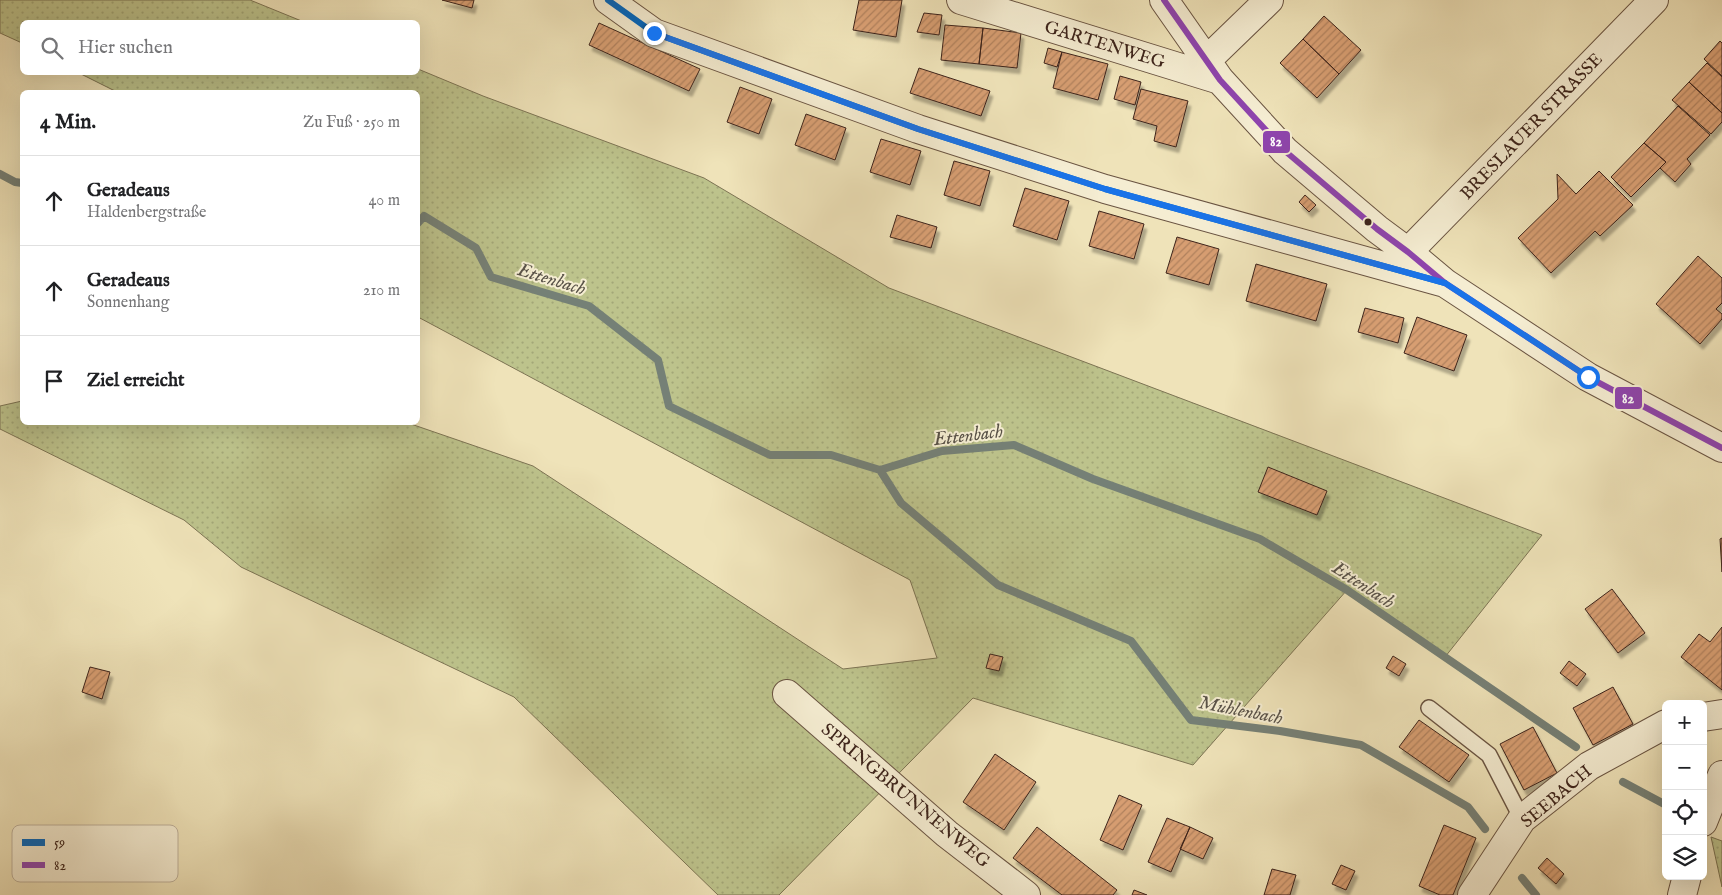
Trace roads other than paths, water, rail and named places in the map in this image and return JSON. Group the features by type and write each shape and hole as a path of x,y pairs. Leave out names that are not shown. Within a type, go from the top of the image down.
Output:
{"street":[{"path":"608,0 654,33 918,129 1105,189 1445,283"},
{"name":"GARTENWEG","path":"960,0 1214,70"},
{"path":"1164,0 1214,70 1285,152 1377,229 1445,283 1588,377 1722,448"},
{"path":"1214,70 1269,0"},
{"name":"BRESLAUER STRASSE","path":"1408,252 1654,0"},
{"name":"SPRINGBRUNNENWEG","path":"787,694 947,834 1026,895"},
{"path":"1707,716 1722,714"},
{"name":"SEEBACH","path":"1472,895 1522,819 1589,766 1662,726"},
{"path":"1707,812 1722,775"},
{"path":"1682,895 1686,880"}],"lane":[{"path":"1429,708 1489,755 1522,819"}],"waterway":[{"name":"Ettenbach","path":"0,174 20,183"},
{"name":"Ettenbach","path":"420,221 424,216 476,248 491,277 589,306 658,360 669,406 770,455 831,455 880,470 942,451 1014,445 1093,479 1260,539 1347,590 1576,747"},
{"name":"Mühlenbach","path":"880,470 901,503 998,585 1131,641 1191,720 1280,731 1361,745 1468,807 1485,829"},
{"name":"Ettenbach","path":"1623,782 1662,803"},
{"name":"Mühlenbach","path":"1522,878 1536,895"}]}
